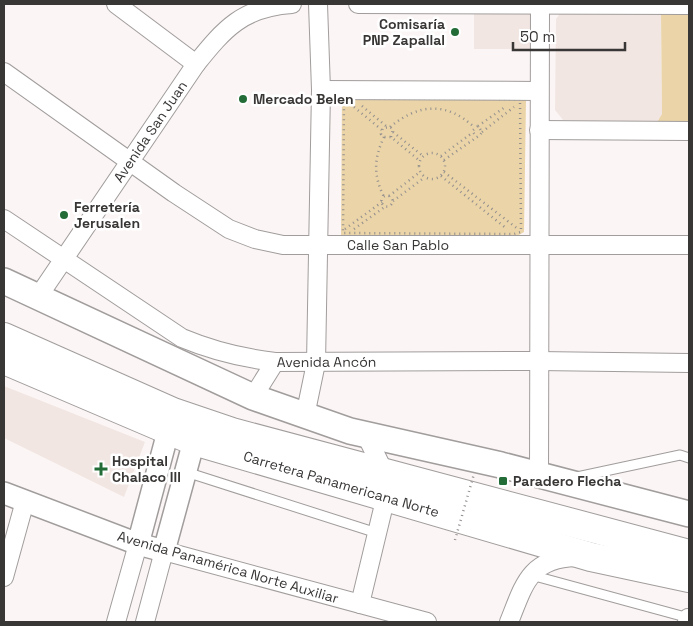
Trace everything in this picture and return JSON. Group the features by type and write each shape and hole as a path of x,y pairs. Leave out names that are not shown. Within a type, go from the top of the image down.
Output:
{"highway":[{"name":"Carretera Panamericana Norte","path":"4,337 197,421 591,557 689,578"},
{"name":"Carretera Panamericana Norte","path":"4,360 168,432 194,441 689,554"}],"main road":[{"path":"4,281 253,397 306,416 366,435 550,478 689,514"}],"street":[{"path":"116,4 196,64"},
{"name":"Avenida San Juan","path":"38,297 65,261 196,64 220,34 231,24 266,7 292,4"},
{"path":"306,416 316,363 321,90 318,4"},
{"path":"358,4 678,5"},
{"path":"540,5 538,361 550,478"},
{"name":"Calle San Pablo","path":"4,72 229,229 255,239 283,245 689,245"},
{"path":"321,90 539,91"},
{"path":"539,130 689,132"},
{"name":"Avenida Ancón","path":"4,219 182,338 209,350 240,358 275,362 316,363 538,361 689,364"},
{"path":"253,397 275,362"},
{"path":"116,622 168,432"},
{"path":"360,604 386,485 366,435"},
{"path":"145,622 194,441"},
{"name":"Avenida Panamérica Norte Auxiliar","path":"4,493 138,544 427,622"},
{"path":"4,577 25,501"},
{"path":"509,622 530,575 538,567 559,558 591,557"}],"lane":[{"path":"550,478 680,455 689,458"},
{"path":"186,472 377,533"},
{"path":"530,575 688,619"}],"path":[{"path":"344,98 520,99 521,101"},
{"path":"343,230 382,202 384,197 375,168 376,157 384,137 382,130 344,98"},
{"path":"344,98 343,233 514,234 521,232"},
{"path":"352,98 424,156"},
{"path":"441,156 472,133 476,127 515,100"},
{"path":"444,160 521,101"},
{"path":"521,101 521,232"},
{"path":"382,130 415,110 428,108 453,113 465,119 482,132"},
{"path":"391,137 393,132"},
{"path":"472,133 476,136"},
{"path":"384,137 391,137 420,161"},
{"path":"432,153 441,156 444,160 444,172 441,176 431,179 425,177 420,172 420,161 424,156 432,153"},
{"path":"384,197 389,196 420,172"},
{"path":"444,172 521,232"},
{"path":"441,176 514,234"},
{"path":"348,233 386,206 391,206 393,201 425,177"},
{"path":"389,196 393,201"},
{"path":"382,202 386,206"},
{"path":"455,540 474,474"}],"shaded area":[{"path":"561,12 661,12 662,114 656,124 563,120 555,110 556,19"},
{"path":"661,12 689,13 689,125 656,124 662,114"},
{"path":"532,13 532,49 474,49 474,14"},
{"path":"342,96 526,100 524,232 517,236 341,235"},
{"name":"Hospital Chalaco III","path":"4,386 145,442 124,497 4,438"}],"place":[{"name":"Comisaría PNP Zapallal","path":"455,32"},
{"name":"Mercado Belen","path":"243,99"},
{"name":"Ferretería Jerusalen","path":"64,215"},
{"name":"Hospital Chalaco III","path":"101,469"},
{"name":"Paradero Flecha","path":"503,481"}]}
